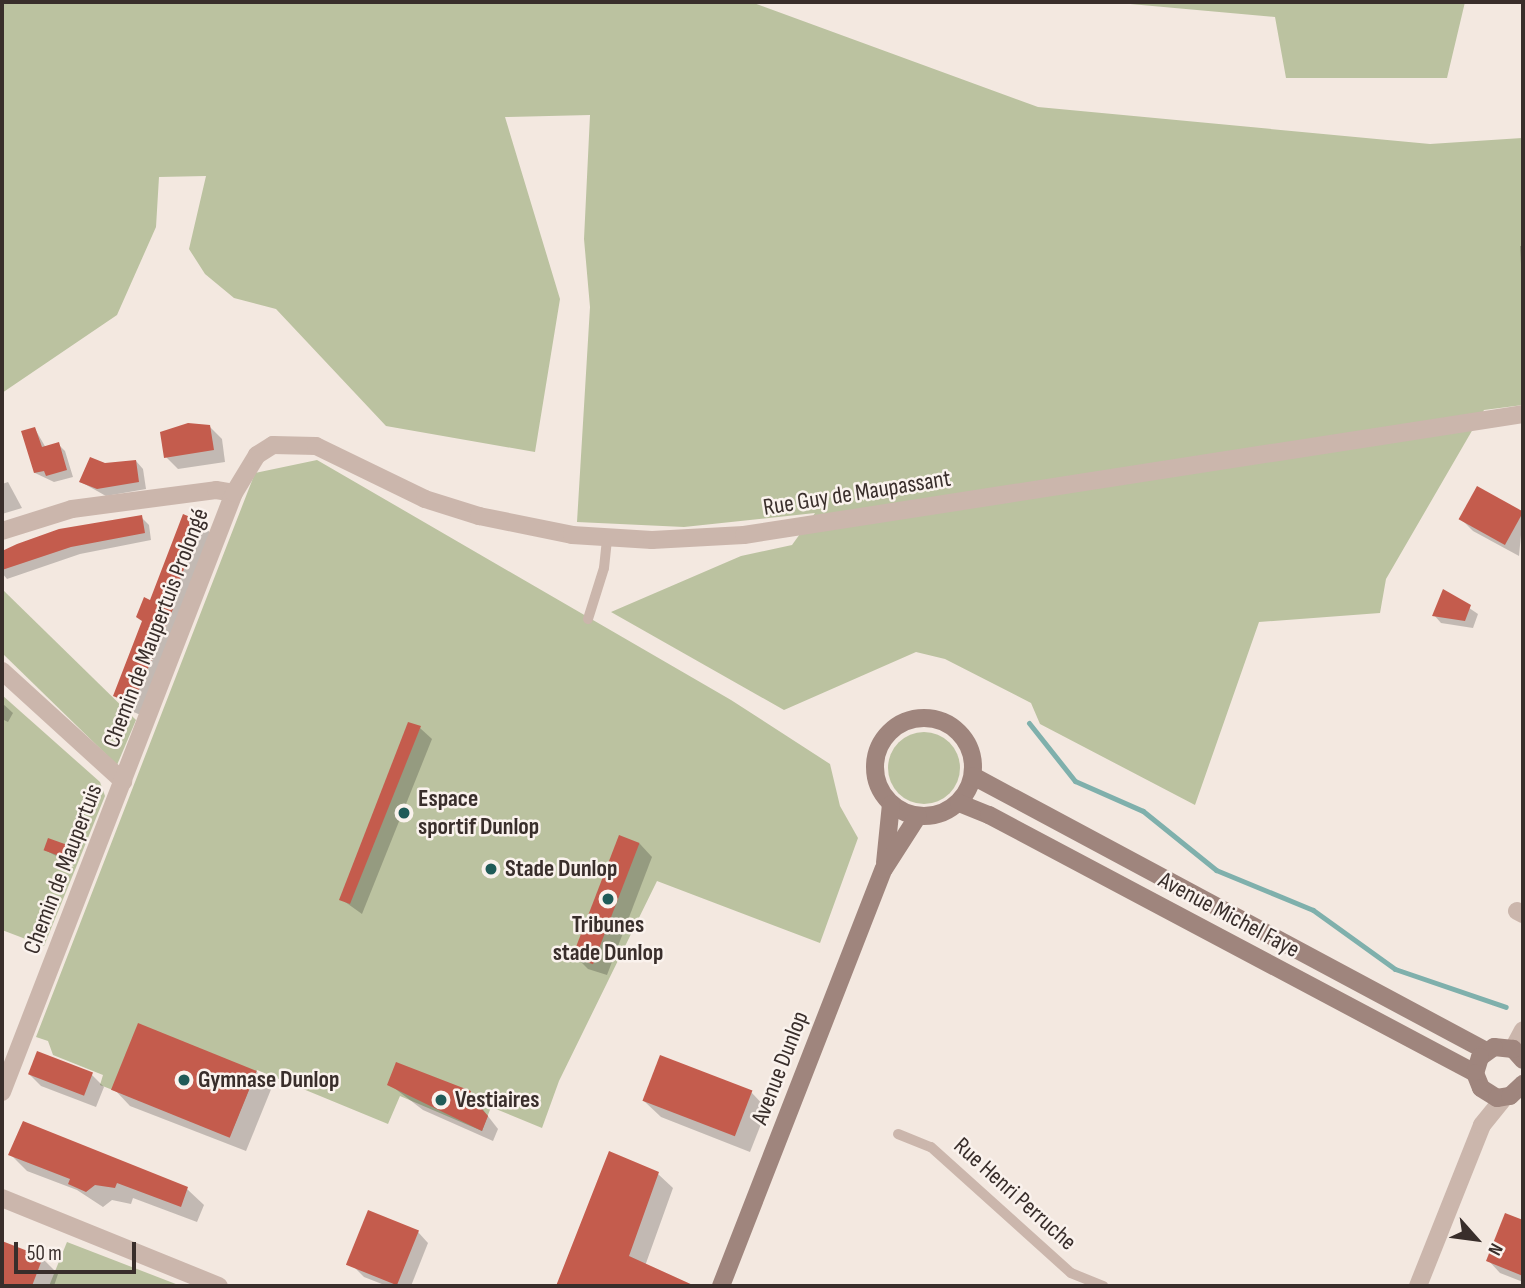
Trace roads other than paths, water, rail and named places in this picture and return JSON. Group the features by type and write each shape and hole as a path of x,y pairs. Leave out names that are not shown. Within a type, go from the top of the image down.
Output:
{"street":[{"name":"Rue Guy de Maupassant","path":"234,493 257,455 273,445 296,443 347,459 425,499 479,516 572,535 652,540 744,535 1523,414"},
{"path":"2,531 72,509 216,490 234,493"},
{"name":"Chemin de Maupertuis Prolongé","path":"123,781 234,493"},
{"path":"2,671 123,781"},
{"path":"926,717 957,729 968,743 973,776 959,803 932,816 918,817 891,804 875,774 876,757 882,741 909,720 926,717"},
{"name":"Avenue Michel Faye","path":"973,776 1486,1051"},
{"name":"Chemin de Maupertuis","path":"2,1092 123,781"},
{"name":"Avenue Michel Faye","path":"959,803 989,814 1478,1081 1516,1094"},
{"name":"Avenue Dunlop","path":"884,869 891,804"},
{"name":"Avenue Dunlop","path":"720,1286 884,869 918,817"},
{"path":"1482,1125 1478,1081 1486,1051 1518,1054 1523,1030"},
{"path":"1418,1286 1482,1125 1516,1094"},
{"path":"2,1198 219,1286"}],"lane":[{"path":"588,619 604,569 607,537"},
{"name":"Rue Henri Perruche","path":"898,1134 931,1147 1071,1273 1104,1286"}],"waterway":[{"path":"1029,723 1075,781 1143,811 1216,870 1313,910 1395,969 1506,1007"}],"place":[{"name":"Espace sportif Dunlop","path":"404,813"},
{"name":"Stade Dunlop","path":"491,869"},
{"name":"Tribunes stade Dunlop","path":"608,899"},
{"name":"Gymnase Dunlop","path":"184,1080"},
{"name":"Vestiaires","path":"441,1100"}]}
